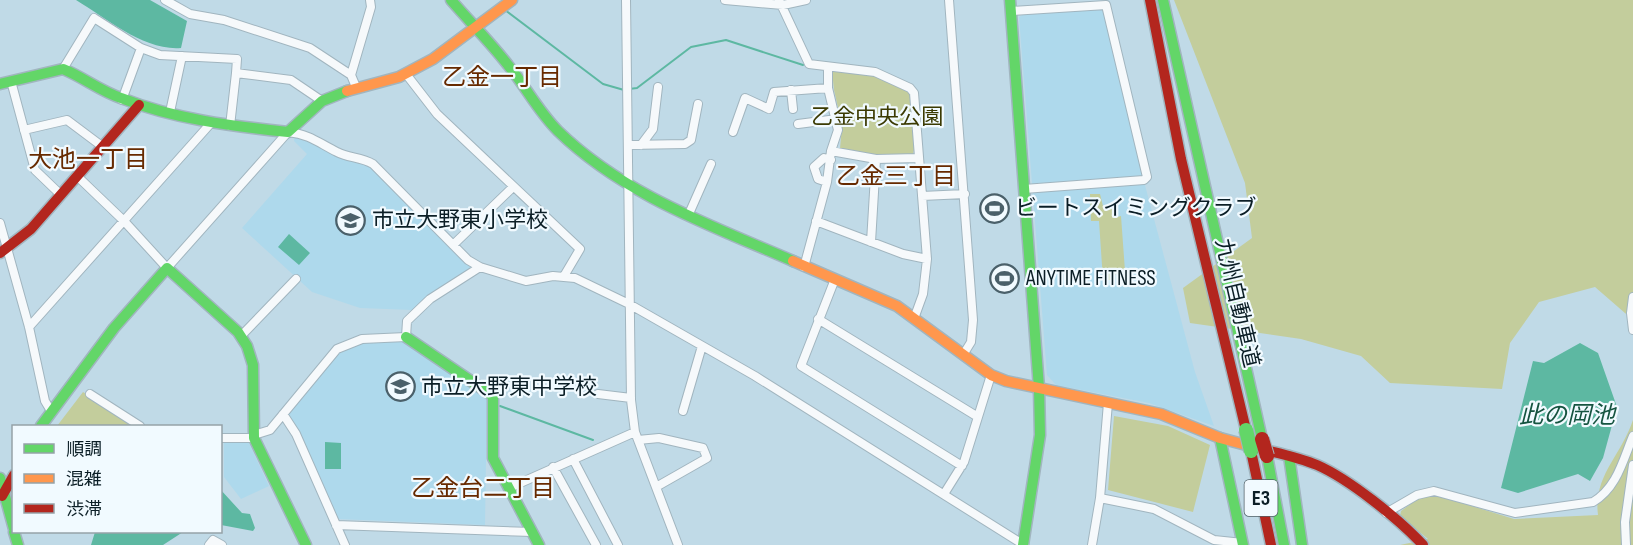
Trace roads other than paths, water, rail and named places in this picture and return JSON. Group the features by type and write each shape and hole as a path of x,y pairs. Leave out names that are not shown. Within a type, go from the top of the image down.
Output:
{"main road":[{"path":"451,0 477,28 559,132 627,185 688,216 897,306 915,316 991,375 1039,388 1161,414 1220,438 1289,456 1331,472 1386,513 1423,545"},
{"path":"6,82 63,69 122,100 139,105 211,123 288,132 322,101 354,81 406,74 452,48 512,0"},
{"name":"九州自動車道","path":"1150,0 1181,159 1271,545"},
{"name":"九州自動車道","path":"1163,0 1222,273 1267,456 1284,545"},
{"path":"1011,5 1039,388 1040,435 1024,545"},
{"path":"3,251 31,229 139,105"},
{"path":"42,425 114,328 167,268 241,336 253,365 254,436 306,545"},
{"path":"406,337 493,396 491,454 539,545"},
{"path":"1220,438 1243,544"},
{"path":"1289,456 1302,545"},
{"path":"0,478 2,496 12,524"},
{"path":"2,496 12,478"}],"street":[{"path":"165,0 190,14 224,20 310,48 354,81 371,6 370,0"},
{"path":"626,0 631,398 637,436 676,544"},
{"path":"725,0 781,3 806,0"},
{"path":"949,0 965,194 973,334 972,342 963,355"},
{"path":"1011,5 1080,2 1103,3 1107,7 1147,177 1144,180 1024,189"},
{"path":"781,3 810,64 875,72 910,88 914,93 927,259 925,287 915,316"},
{"path":"63,69 94,18 141,48 160,55 237,59 230,126"},
{"path":"122,100 141,48"},
{"path":"170,112 182,56"},
{"path":"804,267 838,130 828,88 828,67"},
{"path":"237,74 291,80 322,101"},
{"path":"406,74 437,114 580,249 564,276"},
{"path":"6,82 24,130 35,170 60,194"},
{"path":"641,145 653,129 658,87"},
{"path":"733,132 745,98 769,109 774,92 828,88"},
{"path":"791,90 793,109"},
{"path":"628,145 685,144 691,140 698,104"},
{"path":"798,124 837,119"},
{"path":"24,130 67,120 103,147"},
{"path":"29,327 211,123"},
{"path":"76,176 124,221 167,268 288,132 308,134 339,153 361,157 373,164 468,260 480,267 526,281 564,276 629,303 1024,545"},
{"path":"826,182 818,178 814,167 831,155 876,159 918,158"},
{"path":"871,242 876,159"},
{"path":"688,216 711,164"},
{"path":"453,245 513,187"},
{"path":"922,196 965,194"},
{"path":"816,221 903,254 927,259"},
{"path":"0,223 3,251 29,327 45,400 51,411"},
{"path":"222,438 254,436 270,430 337,349 362,339 406,337 407,321 417,310 480,267"},
{"path":"241,336 296,279"},
{"path":"835,279 801,366 962,466"},
{"path":"1633,297 1631,313 1633,330"},
{"path":"818,319 978,417"},
{"path":"683,411 702,346"},
{"path":"944,494 962,466 991,375"},
{"path":"90,394 138,425"},
{"path":"598,394 631,398"},
{"path":"1092,545 1100,498 1108,403"},
{"path":"283,414 296,434 345,545"},
{"path":"509,488 573,459 637,436 659,438 703,448 706,458 656,487"},
{"path":"1386,513 1417,495 1434,491 1515,513 1593,502 1602,497 1615,482 1631,447 1633,436"},
{"path":"573,459 618,545"},
{"path":"1626,545 1625,522 1633,465"},
{"path":"554,467 596,545"},
{"path":"1100,498 1154,509 1214,540 1243,544"},
{"path":"336,525 532,532"},
{"path":"209,545 213,540 222,545"}],"water":[{"path":"76,0 150,0 187,21 181,48 167,48 139,39"},
{"path":"289,234 310,253 299,265 278,247"},
{"name":"此の岡池","path":"1580,343 1598,353 1617,407 1603,458 1590,481 1578,474 1518,493 1501,488 1533,361 1544,363"},
{"path":"325,442 341,443 341,469 325,469"},
{"path":"222,491 242,513 250,514 255,528 253,531 222,525"},
{"path":"95,533 181,533 163,545 91,545"}],"waterway":[{"path":"505,10 603,84 624,90"},
{"path":"629,89 637,88 691,47 726,40 803,65"},
{"path":"500,406 593,440"}],"place":[{"name":"ビートスイミングクラブ","path":"994,208"},
{"name":"市立大野東小学校","path":"351,220"},
{"name":"ANYTIME FITNESS","path":"1005,278"},
{"name":"市立大野東中学校","path":"400,387"}],"district":[{"name":"乙金一丁目","path":"502,77"},
{"name":"大池一丁目","path":"88,159"},
{"name":"乙金三丁目","path":"896,176"},
{"name":"乙金台二丁目","path":"483,488"}],"park label":[{"name":"乙金中央公園","path":"877,117"}]}
